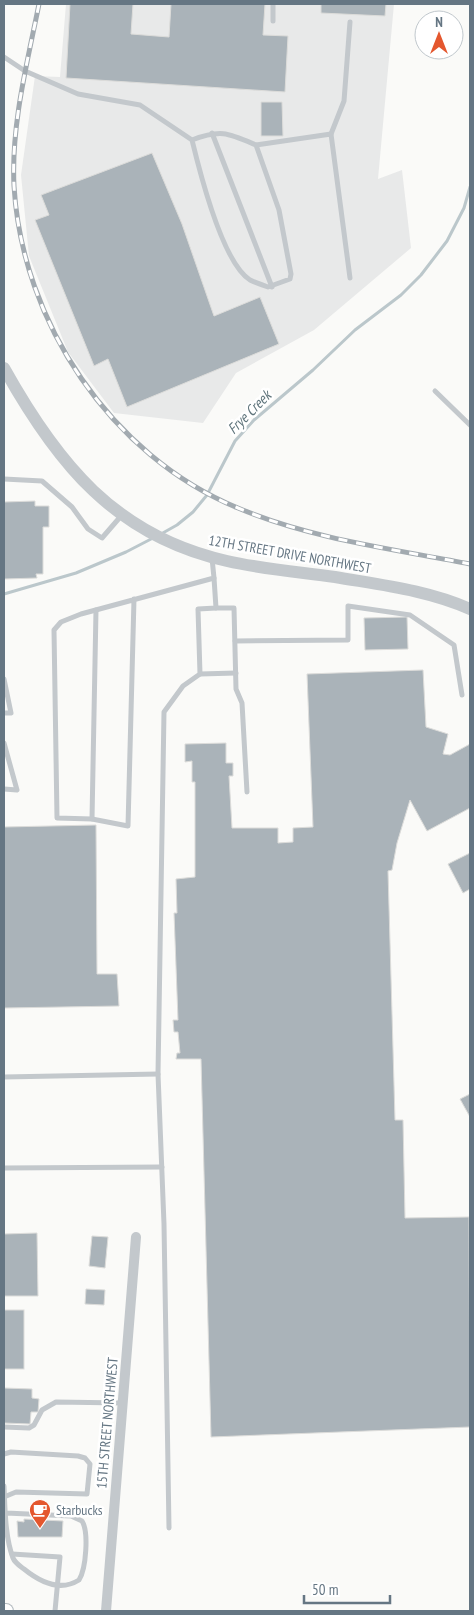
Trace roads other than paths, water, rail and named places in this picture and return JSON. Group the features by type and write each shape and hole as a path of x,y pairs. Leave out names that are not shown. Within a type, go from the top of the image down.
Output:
{"street":[{"name":"12TH STREET DRIVE NORTHWEST","path":"4,368 54,449 92,491 121,515 168,543 212,557 264,568 412,589 470,609"},
{"name":"15TH STREET NORTHWEST","path":"106,1611 136,1237"}],"lane":[{"path":"273,4 273,22"},
{"path":"350,22 344,102 331,134 350,278"},
{"path":"4,57 25,71 78,94 140,105 192,140 206,195 232,260 249,279 268,287 290,279 291,274 279,210 256,145"},
{"path":"192,140 212,132 237,137 256,145 331,134"},
{"path":"212,132 272,286"},
{"path":"435,391 470,426"},
{"path":"4,480 42,481 72,507 88,530 102,538 121,515"},
{"path":"212,557 216,608"},
{"path":"134,599 128,826 92,819 57,818 54,630 61,622 96,610 134,599 214,578"},
{"path":"235,641 348,640 348,606 410,615 454,645 462,695"},
{"path":"200,674 198,609 234,608 236,689 242,703 247,792"},
{"path":"92,819 96,610"},
{"path":"169,1528 162,1167 158,1074 164,712 183,686 200,674 236,673"},
{"path":"4,679 11,713 4,713"},
{"path":"4,743 16,790 4,789"},
{"path":"4,1077 158,1074"},
{"path":"4,1168 162,1167"},
{"path":"4,1427 29,1428 34,1425 42,1410 56,1402 122,1403"},
{"path":"4,1454 11,1452 78,1456 85,1458 90,1464 87,1494 16,1492 4,1497"},
{"path":"4,1486 6,1513 14,1561 35,1579 58,1586 73,1584 82,1575 86,1530 82,1521 71,1516 6,1513"},
{"path":"12,1554 60,1557 54,1611"}],"waterway":[{"name":"Frye Creek","path":"161,534 177,525 193,512 207,495 235,441 254,420 313,370 355,330 401,295 421,275 447,241 464,208 470,187"},
{"name":"Frye Creek","path":"4,594 76,573 126,552 153,538"}],"railway":[{"path":"39,4 17,117 14,186 21,237 35,286 55,334 81,378 113,419 151,455 192,485 238,508 294,528 352,542 470,564"}],"place":[{"name":"Starbucks","path":"40,1529"}]}
